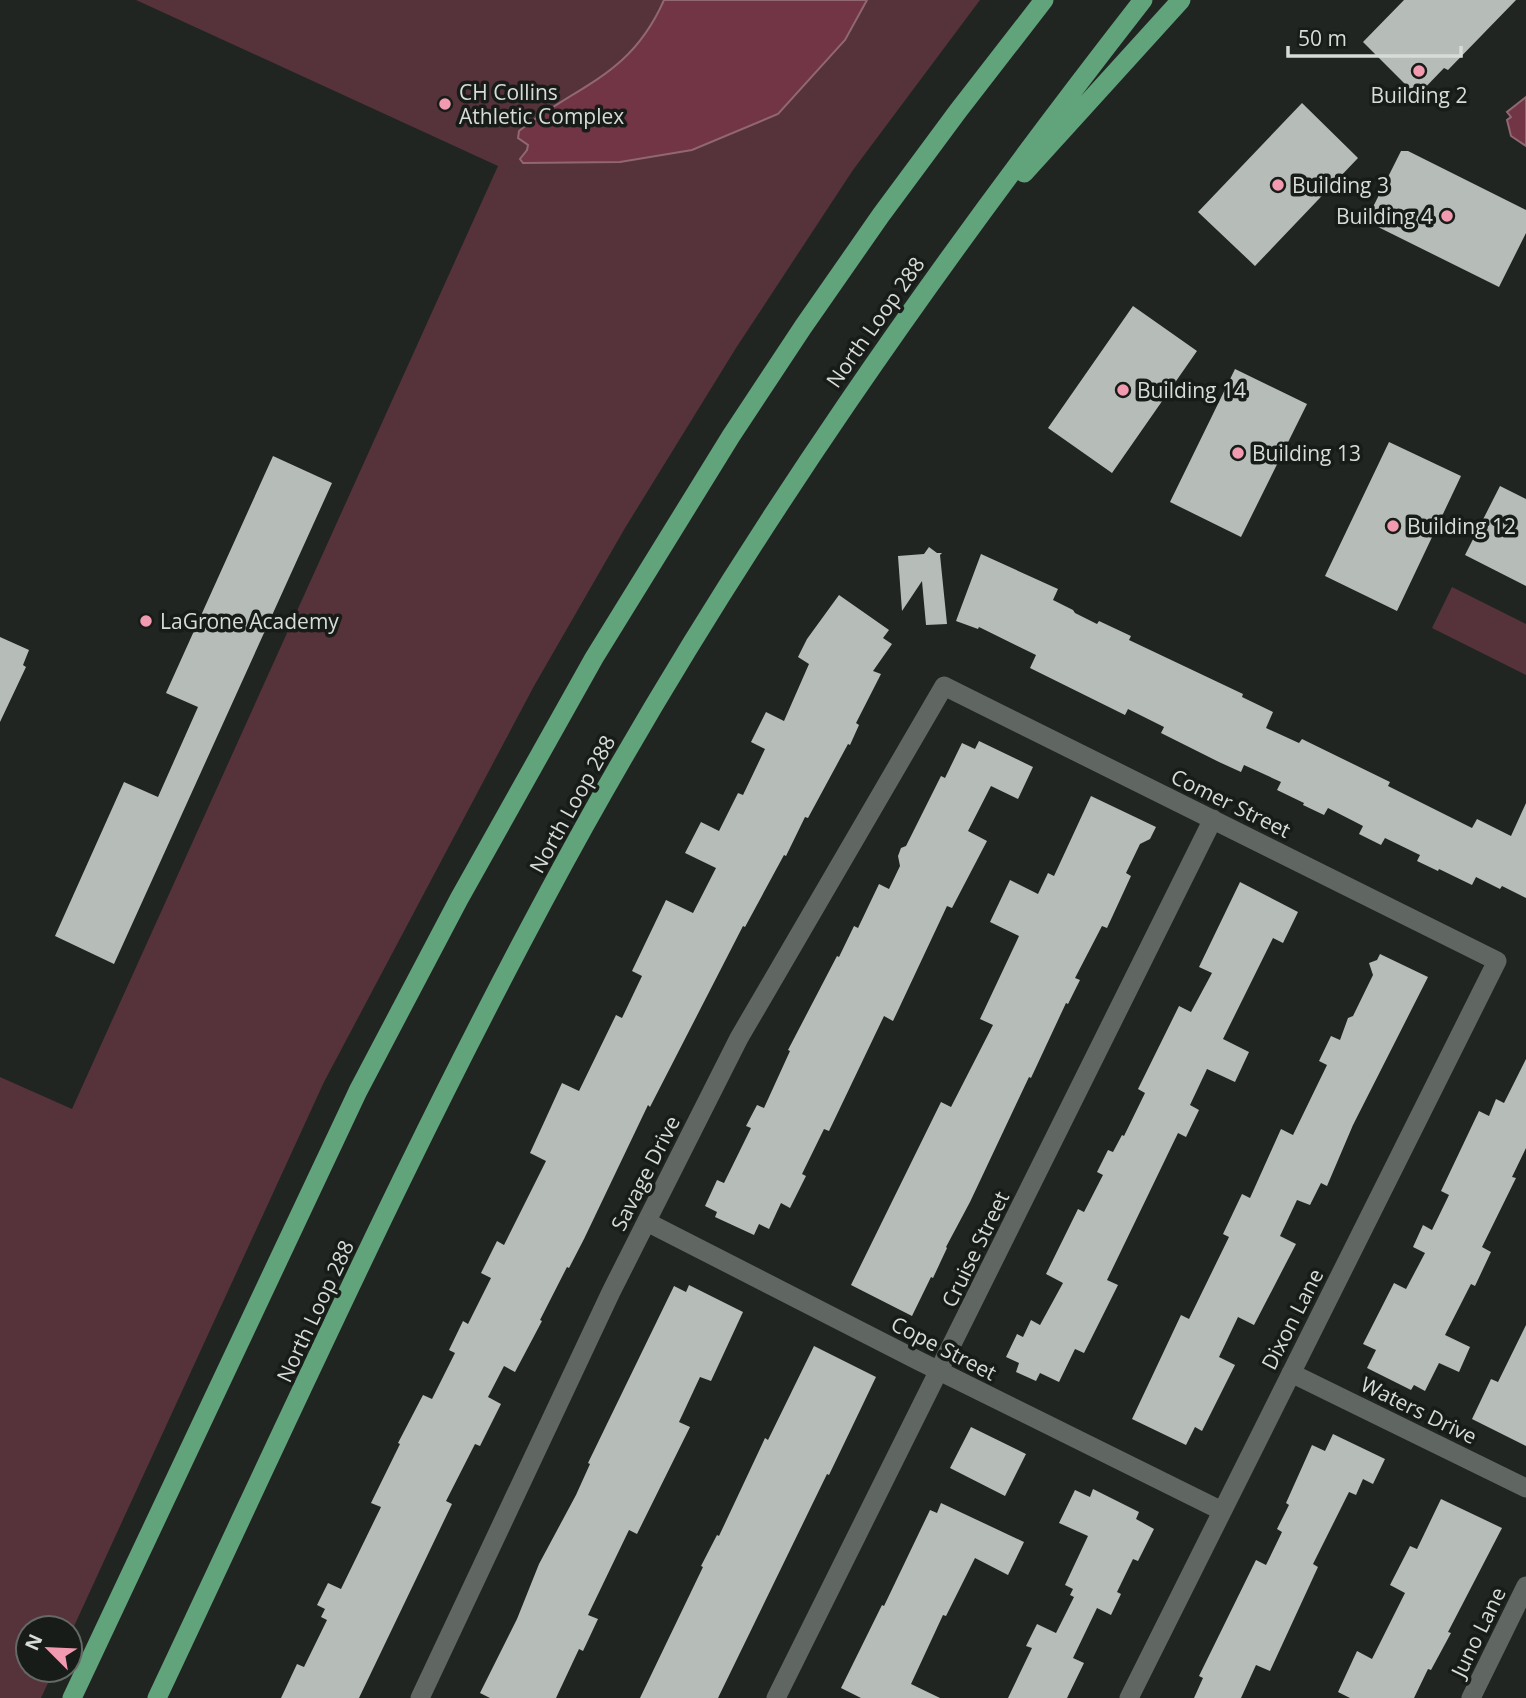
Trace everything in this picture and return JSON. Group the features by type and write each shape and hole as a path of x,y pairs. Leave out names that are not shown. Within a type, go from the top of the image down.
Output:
{"highway":[{"name":"North Loop 288","path":"157,1698 443,1094 584,826 734,576 858,386 948,257 1143,0"},
{"path":"948,257 1181,0"},
{"path":"72,1698 358,1091 459,899 594,658 731,436 803,327 896,194 1043,1"}],"street":[{"name":"Comer Street","path":"944,686 1497,961"},
{"name":"Savage Drive","path":"420,1698 611,1292 738,1038 944,686"},
{"name":"Cruise Street","path":"776,1698 1213,819"},
{"name":"Dixon Lane","path":"1129,1698 1497,961"},
{"name":"Cope Street","path":"647,1222 1222,1511"},
{"name":"Waters Drive","path":"1292,1373 1526,1488"},
{"name":"Juno Lane","path":"1471,1698 1526,1586"}],"shaded area":[{"path":"136,0 980,0 853,170 736,348 625,528 534,686 324,1082 80,1614 14,1614 14,1684 48,1684 41,1698 0,1698 0,1077 72,1109 498,166"},
{"path":"664,0 867,0 845,40 778,114 692,150 620,162 523,163 520,159 528,145 518,138 519,131 619,63 650,26"},
{"path":"1526,97 1526,146 1511,136 1507,120 1511,117 1507,112"},
{"path":"1452,587 1526,624 1526,675 1432,628"}],"building":[{"name":"Building 2","path":"1404,0 1516,0 1448,70 1444,68 1417,96 1363,42"},
{"name":"Building 3","path":"1302,103 1358,158 1255,266 1198,212"},
{"name":"Building 4","path":"1401,151 1408,151 1526,210 1526,233 1499,287 1366,221"},
{"name":"Building 14","path":"1133,306 1197,351 1112,473 1048,428"},
{"name":"Building 13","path":"1235,369 1307,404 1241,537 1170,502"},
{"name":"Building 12","path":"1389,442 1461,476 1397,611 1325,576"},
{"path":"273,456 332,483 114,964 55,936 124,782 158,797 198,707 166,693"},
{"path":"1500,486 1526,499 1526,586 1465,555"},
{"path":"929,547 942,553 940,555 947,624 926,625 922,581 902,611 898,556 924,554"},
{"path":"981,554 1058,589 1053,600 1075,613 1131,636 1129,640 1243,694 1242,697 1273,712 1266,728 1299,743 1302,739 1390,782 1388,786 1472,828 1477,819 1511,836 1526,803 1526,898 1476,877 1472,885 1439,869 1438,871 1417,861 1420,855 1385,838 1381,845 1359,834 1363,826 1328,808 1324,815 1277,790 1281,782 1244,765 1241,772 1161,733 1164,727 1128,709 1125,715 1030,668 1036,655 979,627 978,629 956,621"},
{"path":"839,595 889,630 883,638 892,644 873,671 881,674 856,723 859,725 850,745 848,744 808,818 805,817 745,927 743,926 650,1107 648,1105 584,1239 569,1268 567,1267 515,1372 504,1366 488,1397 501,1404 480,1446 475,1444 446,1501 452,1504 359,1698 281,1698 297,1664 304,1667 327,1620 321,1617 325,1609 317,1605 328,1583 341,1589 381,1507 371,1503 400,1444 398,1443 423,1395 432,1399 455,1353 449,1350 463,1321 468,1324 491,1278 481,1273 497,1241 504,1245 546,1161 530,1153 562,1083 579,1091 616,1015 622,1018 642,976 632,971 666,900 693,913 716,868 685,853 701,822 719,831 738,793 743,795 765,749 751,742 766,712 784,721 809,664 798,657 807,639"},
{"path":"0,637 29,650 23,665 26,667 0,722"},
{"path":"979,741 1033,767 1018,799 991,786 968,831 987,841 952,908 947,906 893,1021 884,1016 829,1131 824,1129 802,1174 806,1176 790,1208 781,1203 769,1229 759,1224 754,1235 715,1217 717,1212 705,1206 717,1180 724,1183 751,1128 746,1126 757,1105 764,1108 790,1051 788,1050 837,956 839,957 854,926 858,928 879,884 889,889 900,866 898,856 901,848 906,846 941,776 945,778 962,743 975,749"},
{"path":"1091,796 1156,827 1150,839 1140,844 1126,873 1131,876 1107,928 1102,926 1075,978 1080,980 1068,1004 1066,1003 1031,1078 1029,1077 933,1278 931,1277 912,1316 851,1285 941,1102 951,1107 993,1025 980,1019 1019,936 990,922 1010,880 1038,894 1048,873 1054,876"},
{"path":"1240,882 1298,912 1283,943 1273,938 1223,1039 1249,1052 1235,1082 1207,1069 1190,1105 1199,1110 1186,1137 1178,1133 1107,1280 1118,1285 1084,1353 1075,1349 1059,1382 1040,1373 1036,1381 1016,1372 1019,1363 1006,1357 1017,1334 1023,1337 1031,1320 1040,1325 1063,1283 1046,1274 1078,1209 1084,1212 1103,1175 1097,1172 1108,1150 1113,1152 1122,1135 1124,1136 1145,1093 1138,1089 1179,1006 1191,1012 1212,973 1199,967"},
{"path":"1380,954 1428,977 1353,1125 1327,1186 1321,1183 1310,1205 1297,1200 1280,1236 1296,1244 1254,1325 1238,1317 1219,1357 1235,1365 1202,1431 1195,1427 1186,1445 1132,1419 1181,1315 1189,1319 1229,1237 1223,1234 1242,1194 1250,1198 1281,1129 1293,1135 1327,1065 1319,1061 1331,1036 1340,1040 1348,1018 1353,1016 1373,975 1369,963 1377,960"},
{"path":"1526,1059 1526,1148 1512,1177 1516,1178 1482,1247 1491,1252 1475,1286 1471,1284 1445,1335 1470,1347 1459,1372 1439,1363 1425,1391 1414,1385 1411,1390 1367,1368 1376,1350 1363,1344 1394,1283 1406,1289 1425,1253 1413,1247 1423,1225 1432,1230 1449,1195 1441,1191 1479,1111 1489,1116 1496,1099 1504,1103"},
{"path":"689,1285 743,1312 711,1381 700,1377 679,1422 690,1427 637,1534 629,1530 588,1615 598,1619 583,1651 579,1649 556,1698 490,1698 480,1693 517,1619 539,1564 576,1495 590,1464 588,1463 674,1286 686,1292"},
{"path":"1526,1325 1526,1446 1472,1419 1491,1379 1498,1382"},
{"path":"814,1346 876,1377 829,1475 827,1474 718,1698 640,1698 703,1567 701,1566 717,1535 719,1536 765,1438 768,1440"},
{"path":"971,1427 1026,1454 1005,1496 950,1468"},
{"path":"1333,1434 1385,1459 1373,1484 1363,1479 1356,1495 1349,1492 1313,1564 1318,1567 1270,1671 1256,1665 1241,1698 1194,1698 1203,1678 1199,1676 1256,1560 1266,1565 1282,1532 1277,1529 1312,1445 1325,1451"},
{"path":"1093,1489 1139,1512 1136,1519 1154,1529 1138,1561 1133,1559 1117,1592 1121,1594 1111,1615 1097,1608 1073,1658 1084,1663 1067,1698 1008,1698 1032,1648 1026,1646 1037,1624 1056,1633 1074,1597 1070,1595 1073,1589 1065,1585 1088,1536 1059,1523 1075,1490 1090,1497"},
{"path":"1441,1499 1502,1528 1448,1632 1451,1633 1431,1670 1428,1669 1414,1698 1350,1698 1338,1692 1357,1651 1372,1659 1405,1593 1390,1585 1410,1546 1417,1549"},
{"path":"941,1503 1024,1542 1008,1575 975,1558 946,1616 943,1615 911,1684 940,1698 861,1698 841,1688 930,1510 937,1513"}],"place":[{"name":"Building 2","path":"1419,71"},
{"name":"CH Collins Athletic Complex","path":"445,104"},
{"name":"Building 3","path":"1278,185"},
{"name":"Building 4","path":"1447,216"},
{"name":"Building 14","path":"1123,390"},
{"name":"Building 13","path":"1238,453"},
{"name":"Building 12","path":"1393,526"},
{"name":"LaGrone Academy","path":"146,621"}]}
